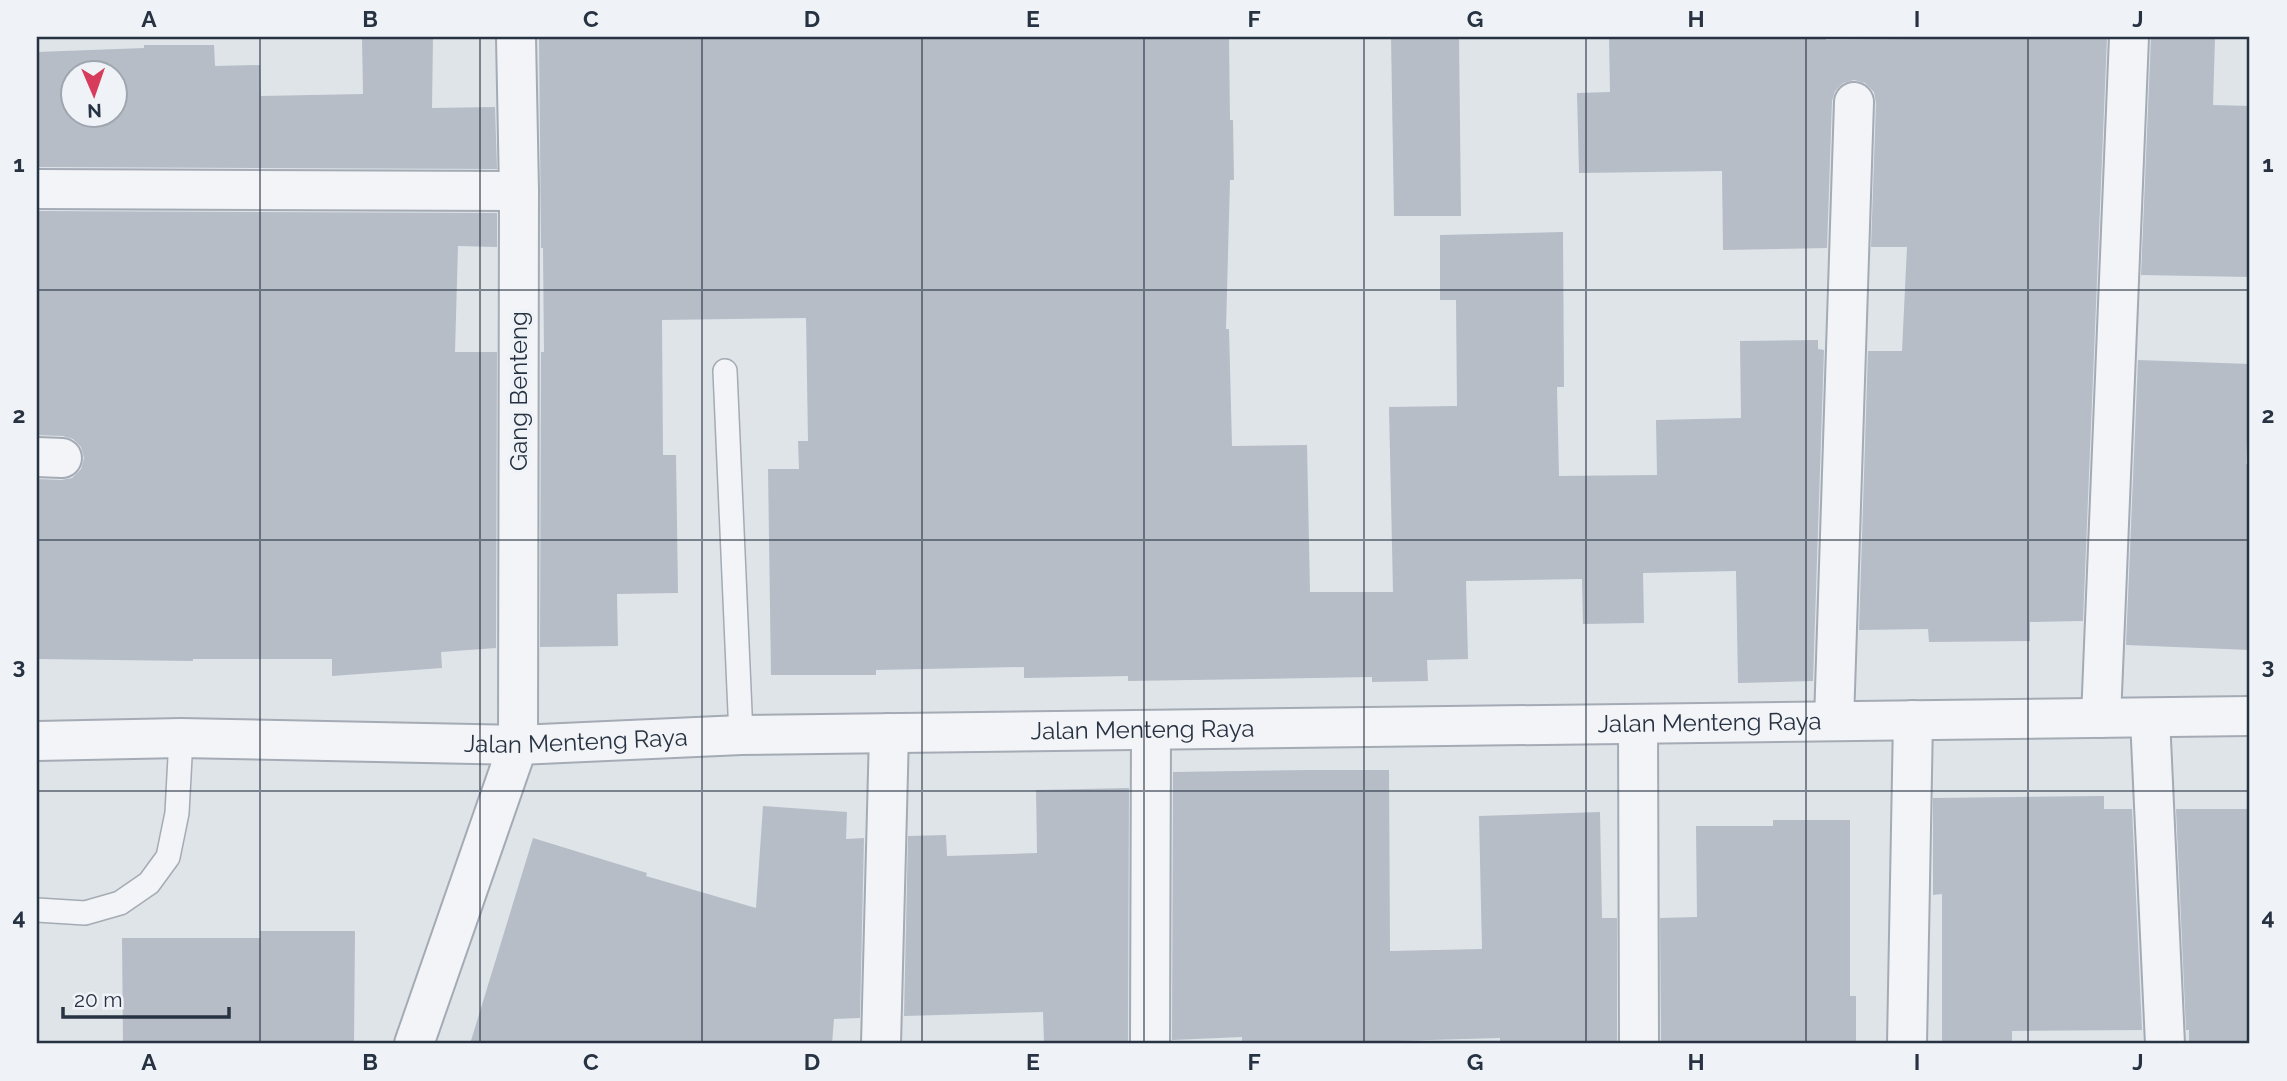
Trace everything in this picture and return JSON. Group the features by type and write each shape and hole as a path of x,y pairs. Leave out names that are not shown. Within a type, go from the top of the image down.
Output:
{"street":[{"name":"Gang Benteng","path":"414,1044 518,745 519,191 516,37"},
{"path":"2101,718 2130,37"},
{"path":"1834,721 1854,102"},
{"path":"37,189 519,191"},
{"name":"Jalan Menteng Raya","path":"37,741 181,738 518,745 741,735 2250,716"},
{"path":"2150,718 2165,1044"},
{"path":"1907,1044 1913,720"},
{"path":"1638,724 1639,1044"},
{"path":"1150,1044 1151,730"},
{"path":"881,1044 889,733"}],"lane":[{"path":"724,371 741,735"},
{"path":"37,910 85,913 120,903 149,883 168,857 177,813 181,738"}],"building":[{"path":"539,37 1229,37 1234,180 1230,180 1226,329 1229,329 1232,446 1307,445 1310,592 1393,592 1389,407 1457,406 1456,300 1440,300 1440,235 1563,232 1564,387 1557,387 1559,476 1657,475 1656,420 1741,418 1740,341 1818,340 1818,349 1824,350 1813,681 1738,683 1736,571 1643,573 1644,623 1583,624 1582,579 1466,581 1468,659 1427,660 1428,681 1372,682 1372,677 1128,681 1128,676 1024,678 1024,667 876,670 876,675 771,675 768,469 799,469 798,441 808,441 806,318 662,320 663,455 676,455 678,593 617,594 618,646 540,647 541,352 544,352"},
{"path":"1391,37 1459,37 1461,216 1394,216"},
{"path":"1609,37 1826,37 1826,40 2107,37 2083,621 2030,622 2030,641 1929,642 1928,629 1859,630 1868,351 1902,351 1907,247 1871,247 1876,103 1874,92 1865,83 1854,80 1843,83 1835,91 1832,101 1827,248 1723,250 1722,171 1579,173 1577,93 1610,92"},
{"path":"2151,37 2215,37 2213,105 2250,106 2250,277 2141,275"},
{"path":"433,38 432,108 495,107 497,169 37,167 37,52 144,48 144,45 214,45 215,66 260,65 261,96 363,94 362,39"},
{"path":"37,211 497,213 497,247 458,246 455,352 497,352 496,648 441,652 442,668 332,676 332,659 37,659 38,479 72,478 81,469 84,458 81,447 73,439 37,435"},
{"path":"2138,360 2250,364 2246,464 2250,464 2250,650 2126,645"},
{"path":"1389,770 1390,951 1482,949 1479,816 1600,812 1602,918 1617,918 1617,1044 1500,1044 1500,1038 1395,1041 1395,1044 1242,1044 1242,1037 1172,1040 1173,772"},
{"path":"1129,788 1128,1044 1044,1044 1043,1012 904,1016 908,836 946,835 947,856 1037,853 1036,790"},
{"path":"2104,796 2104,809 2132,809 2142,1030 2012,1031 2012,1044 1942,1044 1942,894 1933,895 1933,798"},
{"path":"763,806 847,812 846,839 864,838 860,1018 834,1019 832,1044 470,1044 533,838 647,873 646,876 756,908"},
{"path":"2176,809 2250,809 2250,1044 2189,1044 2189,1030 2186,1030"},
{"path":"1773,820 1850,820 1850,996 1856,996 1856,1044 1661,1044 1660,918 1697,917 1696,826 1773,826"},
{"path":"260,931 355,931 354,1044 123,1044 122,938 260,938"}]}
